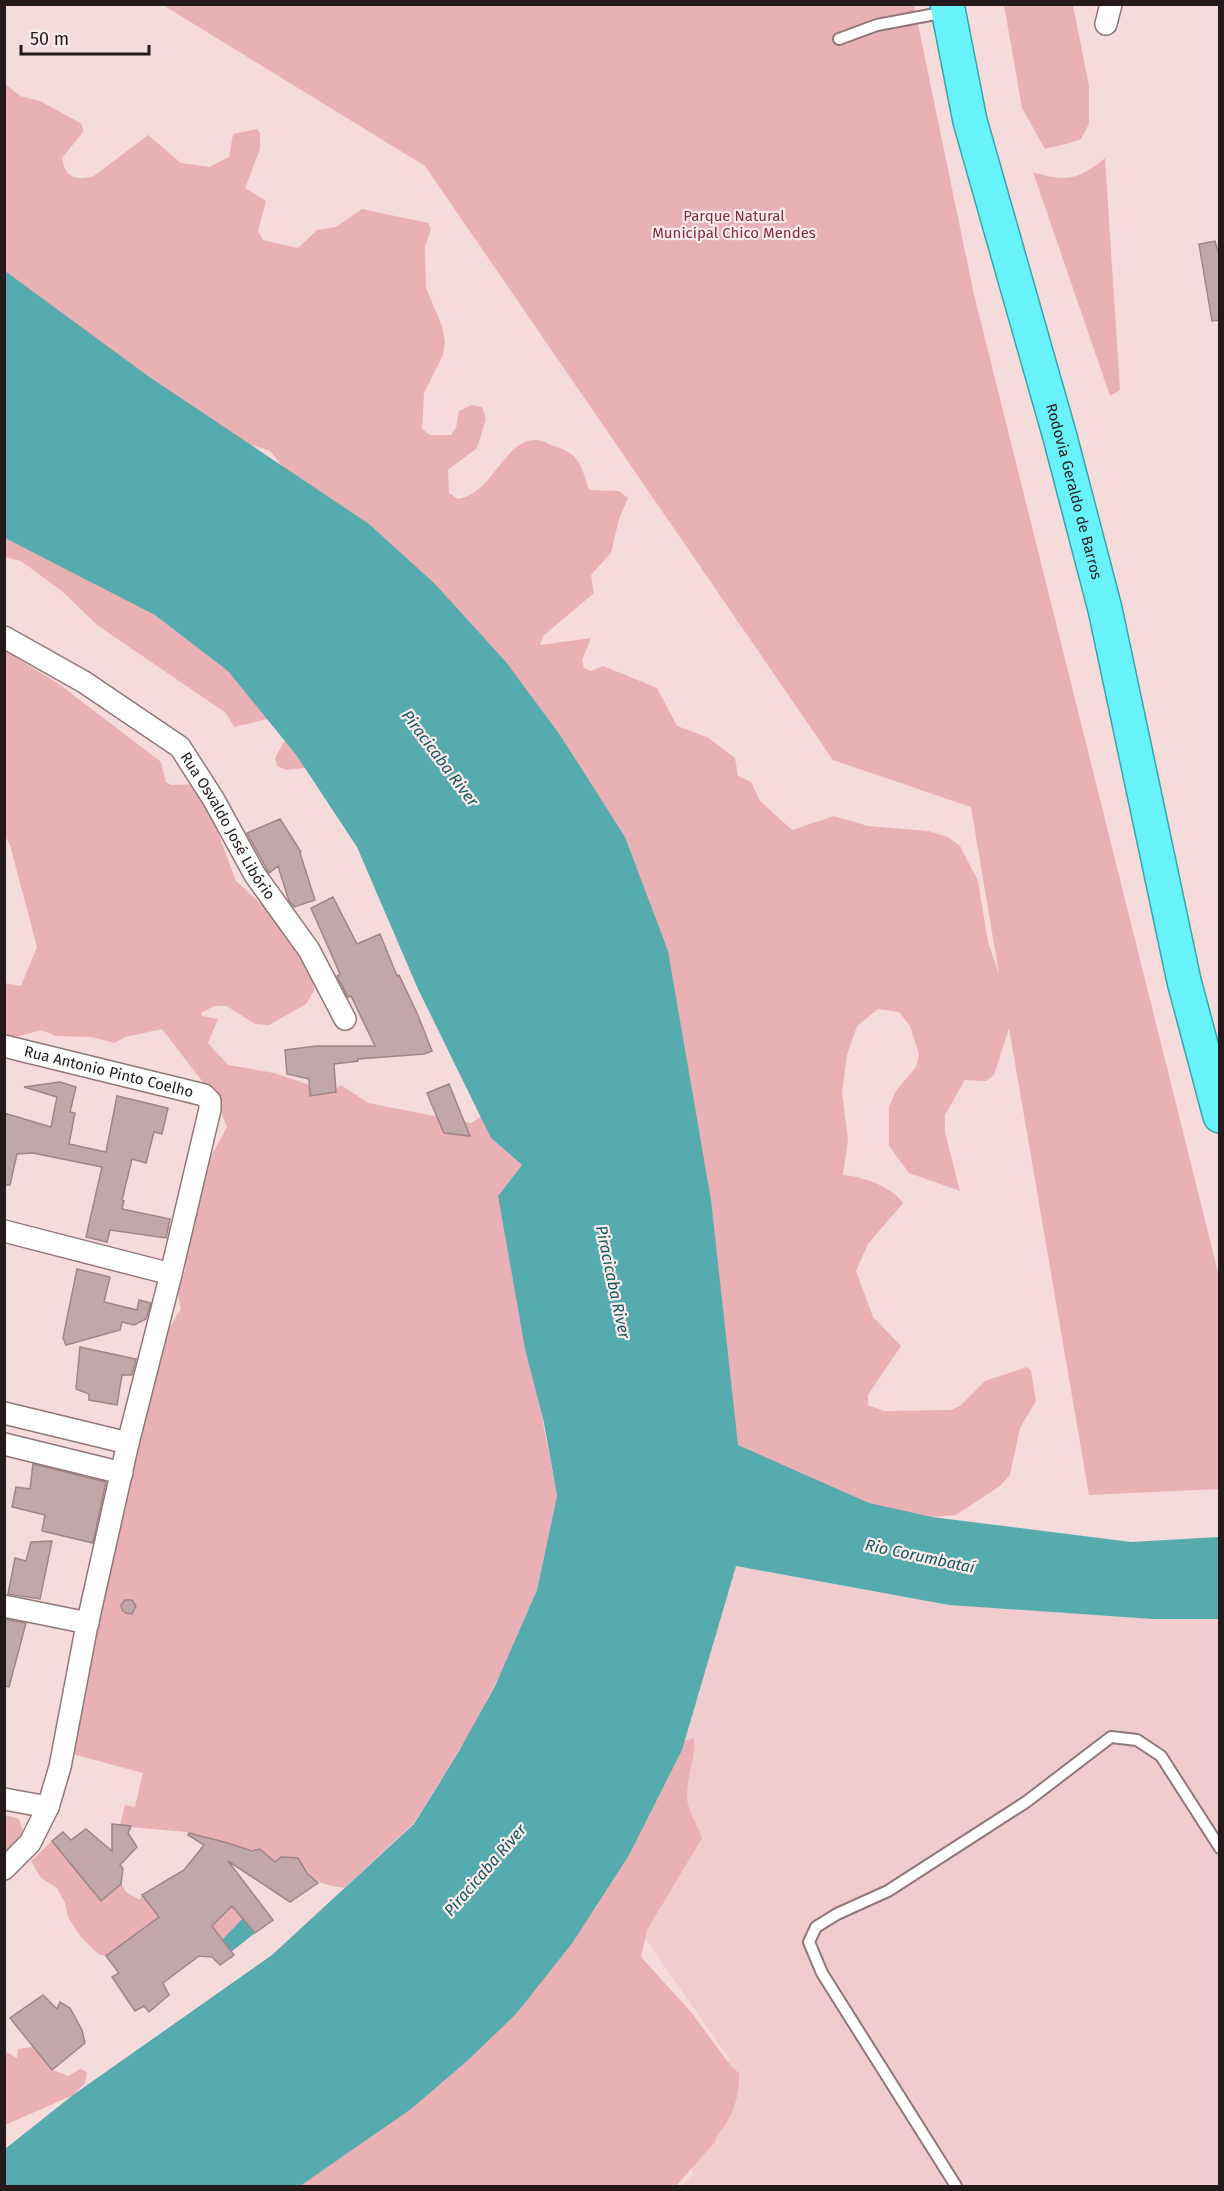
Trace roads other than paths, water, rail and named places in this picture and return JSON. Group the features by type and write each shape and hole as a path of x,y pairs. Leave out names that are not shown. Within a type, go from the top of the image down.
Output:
{"highway":[{"name":"Rodovia Geraldo de Barros","path":"947,8 970,121 1060,437 1105,609 1184,981 1220,1116"},
{"name":"Rodovia Geraldo de Barros","path":"1184,981 1220,1072"}],"street":[{"name":"Rua Osvaldo José Libório","path":"4,637 84,682 180,747 214,800 255,875 309,950 345,1019"},
{"name":"Rua Antonio Pinto Coelho","path":"4,1046 204,1095 210,1101 171,1275"},
{"path":"4,1231 171,1275 128,1443 87,1623 60,1767 48,1807 30,1843 4,1869"},
{"path":"4,1413 128,1443"},
{"path":"4,1444 122,1473"},
{"path":"4,1606 87,1623"},
{"path":"4,1799 48,1807"}],"lane":[{"path":"839,39 877,26 947,8"},
{"path":"956,2187 822,1973 809,1942 816,1928 837,1914 898,1885 1026,1802 1111,1737 1137,1740 1161,1756 1220,1848"}],"water":[{"path":"5,271 148,376 369,524 434,583 506,662 560,735 625,837 668,951 711,1200 738,1445 869,1503 932,1517 1131,1542 1219,1537 1219,1619 1152,1619 949,1605 736,1566 682,1750 629,1855 573,1942 516,2014 467,2061 411,2109 300,2186 5,2186 5,2149 73,2095 272,1955 414,1824 459,1751 495,1686 537,1590 557,1496 544,1423 525,1349 498,1196 522,1165 491,1138 418,989 357,847 297,756 228,671 155,615 5,538"},
{"path":"243,1918 255,1933 231,1952 222,1940"}],"park label":[{"name":"Parque Natural Municipal Chico Mendes","path":"734,224"}],"water label":[{"name":"Piracicaba River","path":"440,758"},
{"name":"Piracicaba River","path":"613,1282"},
{"name":"Rio Corumbataí","path":"920,1556"},
{"name":"Piracicaba River","path":"485,1870"}]}
